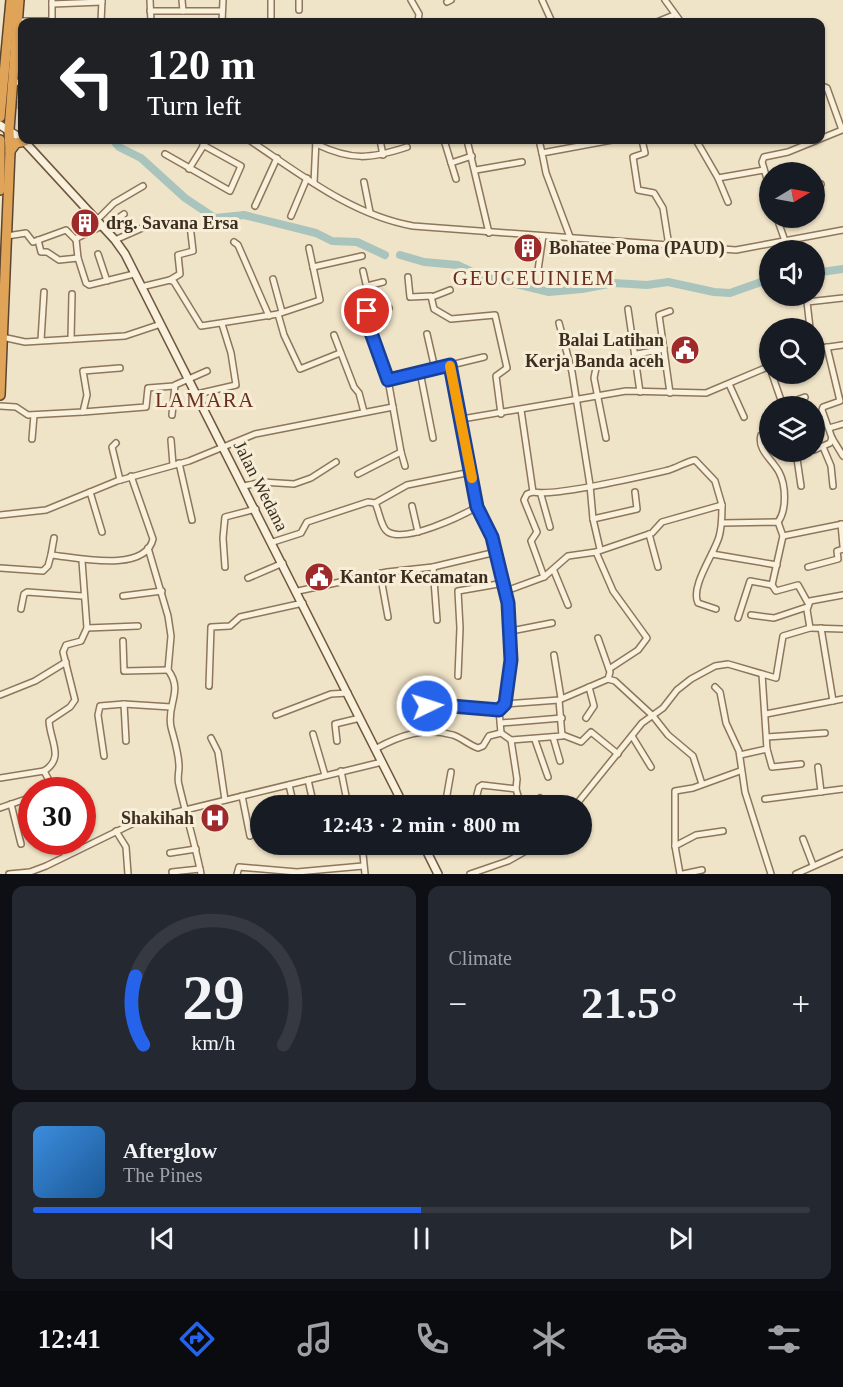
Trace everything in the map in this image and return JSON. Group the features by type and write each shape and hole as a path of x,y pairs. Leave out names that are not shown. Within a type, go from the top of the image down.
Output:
{"highway":[{"path":"9,84 4,31 10,0"},
{"path":"18,18 19,0"},
{"path":"0,395 10,151 4,127 4,111 18,21"},
{"path":"0,140 0,190"},
{"path":"10,151 18,142"}],"street":[{"path":"150,0 151,18"},
{"path":"182,0 183,11"},
{"path":"222,18 223,0"},
{"path":"271,0 271,18"},
{"path":"299,0 299,9"},
{"path":"411,0 419,14 418,18"},
{"path":"542,0 550,18"},
{"path":"665,0 677,18"},
{"path":"52,18 52,2 102,1 101,18"},
{"path":"150,11 222,11"},
{"path":"667,18 674,15"},
{"path":"9,84 18,84"},
{"path":"825,88 828,90 843,131 825,138"},
{"name":"Jalan Wedana","path":"4,127 18,136"},
{"name":"Jalan Wedana","path":"28,144 115,240 135,274 298,591 398,795"},
{"path":"189,169 203,144"},
{"path":"165,154 226,192 231,189 241,166 209,144"},
{"path":"255,144 335,197 412,226 669,246 742,250 759,246"},
{"path":"314,183 316,144"},
{"path":"320,144 346,157 383,155 407,147"},
{"path":"381,144 383,155"},
{"path":"445,144 456,179"},
{"path":"468,144 489,233"},
{"path":"540,144 546,173 570,237"},
{"path":"542,153 590,144"},
{"path":"643,144 645,153 633,158 638,190 654,193 663,208 669,246"},
{"path":"698,144 718,178 728,202"},
{"path":"764,162 764,157 788,152 809,144"},
{"path":"451,163 472,156"},
{"path":"255,206 277,158"},
{"path":"476,170 522,162"},
{"path":"718,178 759,171"},
{"path":"291,216 307,178"},
{"path":"364,182 370,212"},
{"path":"96,220 114,203 143,186"},
{"path":"7,236 26,233 31,241 66,230 72,239 76,239 103,227 124,214"},
{"path":"115,240 149,225"},
{"path":"141,287 170,280 180,275 178,255 193,251 190,225"},
{"path":"789,240 843,230"},
{"path":"538,270 543,236"},
{"path":"76,239 78,258 86,283 89,285 135,274"},
{"path":"38,240 41,252 47,252 58,260 78,258"},
{"path":"234,242 238,245 258,286 269,315"},
{"path":"170,280 177,286 200,326 280,313 320,301 309,248"},
{"path":"98,254 107,281"},
{"path":"313,267 362,256"},
{"path":"363,271 372,310"},
{"path":"408,277 410,297 432,297 450,290"},
{"path":"273,279 284,335 300,369 340,353"},
{"path":"367,286 383,282"},
{"path":"41,340 44,292"},
{"path":"71,339 72,294"},
{"path":"432,297 434,309 448,318 495,315 507,368 496,376 501,414"},
{"path":"809,318 807,302 843,298"},
{"path":"389,308 372,310 366,312 365,316 388,380 405,466"},
{"path":"628,309 637,354 640,392"},
{"path":"670,311 663,311 659,315 670,393"},
{"path":"559,323 571,364 598,550 613,591 647,638 638,650 609,669"},
{"path":"2,337 18,341 125,336 161,324"},
{"path":"197,394 236,385 231,354 222,324"},
{"path":"427,334 435,369"},
{"path":"334,335 354,387 359,393 364,412"},
{"path":"843,345 827,347 840,401 822,408 832,438 843,456"},
{"path":"637,354 664,350"},
{"path":"388,380 484,357"},
{"path":"597,363 594,378 606,438"},
{"path":"450,365 477,507 489,530 506,591 511,631 505,704"},
{"path":"82,412 87,395 83,371 120,368"},
{"path":"462,419 626,391 706,393 759,370"},
{"path":"0,406 16,407 25,414 34,415 146,407 148,388 174,386 207,371"},
{"path":"420,372 433,438"},
{"path":"729,384 744,417"},
{"path":"172,415 174,386"},
{"path":"0,515 46,510 131,476 224,448 230,443 255,434 393,407"},
{"path":"521,410 533,492"},
{"path":"32,439 34,415"},
{"path":"829,428 843,424"},
{"path":"825,445 832,438"},
{"path":"171,440 192,520"},
{"path":"116,443 112,447 120,480"},
{"path":"358,474 401,452"},
{"path":"825,452 831,466 833,486"},
{"path":"544,577 531,541 537,532 524,502 526,495 533,492 541,495 669,470 695,460 715,481 722,505 722,523 712,554 701,575 696,599 698,603 717,609"},
{"path":"244,486 264,482 294,484 310,478 336,462"},
{"path":"771,462 780,475 784,503 778,522 783,536 772,585"},
{"path":"800,462 801,486"},
{"path":"273,542 301,533 307,522 360,504 375,503 407,485 471,472"},
{"path":"51,555 82,561 111,562 135,556 148,548 153,539 131,476"},
{"path":"90,492 102,532"},
{"path":"592,519 637,509 635,492"},
{"path":"541,495 550,527"},
{"path":"375,503 387,532 418,532 477,507"},
{"path":"506,591 544,577 554,571 568,556 598,550 649,534 662,522 722,505"},
{"path":"412,506 418,532"},
{"path":"225,567 223,537 225,517 256,509"},
{"path":"722,523 778,522"},
{"path":"783,536 842,524 843,547 837,551 838,559 808,567"},
{"path":"649,534 658,567"},
{"path":"0,567 43,571 48,566 54,538"},
{"path":"148,548 162,591 171,636 168,670 173,677 176,692 176,699 171,707 171,727 174,732 179,766 178,783 188,810 201,872 172,872"},
{"path":"298,591 380,573 433,567 496,552"},
{"path":"712,554 777,565"},
{"path":"0,778 44,771 53,765 57,756 49,721 75,700 63,649 66,645 81,641 87,628 82,596 82,561"},
{"path":"248,578 283,563"},
{"path":"433,567 437,620"},
{"path":"554,571 568,605"},
{"path":"380,573 388,617"},
{"path":"738,618 750,581 772,585 776,591 798,585 807,605 810,628"},
{"path":"458,676 460,636 458,591 504,583"},
{"path":"123,596 162,591"},
{"path":"21,609 24,594 27,592 82,596"},
{"path":"751,615 774,618 807,605 843,596"},
{"path":"209,686 211,627 230,626 240,617 303,603"},
{"path":"511,631 552,623"},
{"path":"87,628 138,626"},
{"path":"584,795 642,723 653,716 686,682 715,666 734,664 776,677 783,636 810,628 843,629"},
{"path":"821,628 832,701"},
{"path":"598,638 609,669 608,679"},
{"path":"123,641 124,671 168,670"},
{"path":"554,655 563,735"},
{"path":"0,694 35,681 66,662"},
{"path":"762,674 767,749 772,767 801,764"},
{"path":"430,732 428,704 499,710 505,704 560,699 608,679 615,681 653,716 668,735 693,756 699,781 702,784"},
{"path":"586,718 594,706 589,687"},
{"path":"715,687 720,692 726,723 740,755 740,771 771,874"},
{"path":"276,715 332,694 348,693"},
{"path":"766,714 843,699"},
{"path":"104,756 98,708 124,704 171,707"},
{"path":"124,704 126,741"},
{"path":"499,710 501,733"},
{"path":"337,741 334,725 360,718"},
{"path":"501,723 562,718"},
{"path":"375,749 406,733 430,732 454,736 478,748 483,746 489,736 501,733 511,740 534,740 563,735 581,742 591,732 618,754"},
{"path":"767,737 825,733"},
{"path":"313,734 325,775"},
{"path":"632,736 651,767"},
{"path":"553,737 560,761"},
{"path":"211,738 218,752 225,800"},
{"path":"511,740 518,780 516,789 518,795"},
{"path":"534,740 548,777"},
{"path":"740,755 767,749"},
{"path":"9,874 31,873 136,822 382,762"},
{"path":"818,767 821,792"},
{"path":"44,771 47,777"},
{"path":"341,771 346,795"},
{"path":"702,870 682,874 675,846 675,790 702,784 740,771"},
{"path":"447,795 451,772"},
{"path":"308,780 311,795"},
{"path":"289,785 291,795"},
{"path":"478,795 481,786 516,789"},
{"path":"765,799 843,789"},
{"path":"243,796 250,836"},
{"path":"0,808 18,801"},
{"path":"11,804 18,832"},
{"path":"116,831 126,847 128,874"},
{"path":"675,846 696,835 723,831"},
{"path":"803,839 813,865"},
{"path":"170,852 196,849"},
{"path":"796,874 843,854"},
{"path":"362,855 365,874"},
{"path":"428,855 438,874"},
{"path":"470,874 519,855"},
{"path":"237,874 239,867 297,872 363,866"}],"waterway":[{"path":"7,103 18,105"},
{"path":"116,144 141,158 185,198 215,218 244,215 316,233 332,241 357,242 385,255"},
{"path":"400,255 424,262 458,265 479,275 549,292 614,283 647,285 668,282 714,292 730,293 759,283"},
{"path":"825,271 843,269"}],"slow traffic":[{"path":"450,366 472,478"}],"place":[{"name":"drg. Savana Ersa","path":"85,223"},
{"name":"Bohatee Poma (PAUD)","path":"528,248"},
{"name":"Balai Latihan Kerja Banda aceh","path":"685,350"},
{"name":"Kantor Kecamatan","path":"319,577"},
{"name":"Shakihah","path":"215,818"}],"district":[{"name":"GEUCEUINIEM","path":"534,278"},
{"name":"LAMARA","path":"205,400"}],"route":[{"path":"367,311 365,316 386,369 388,380 450,365 477,507 492,537 508,603 511,660 505,704 499,710 496,707 456,704 427,704 427,706"}]}
